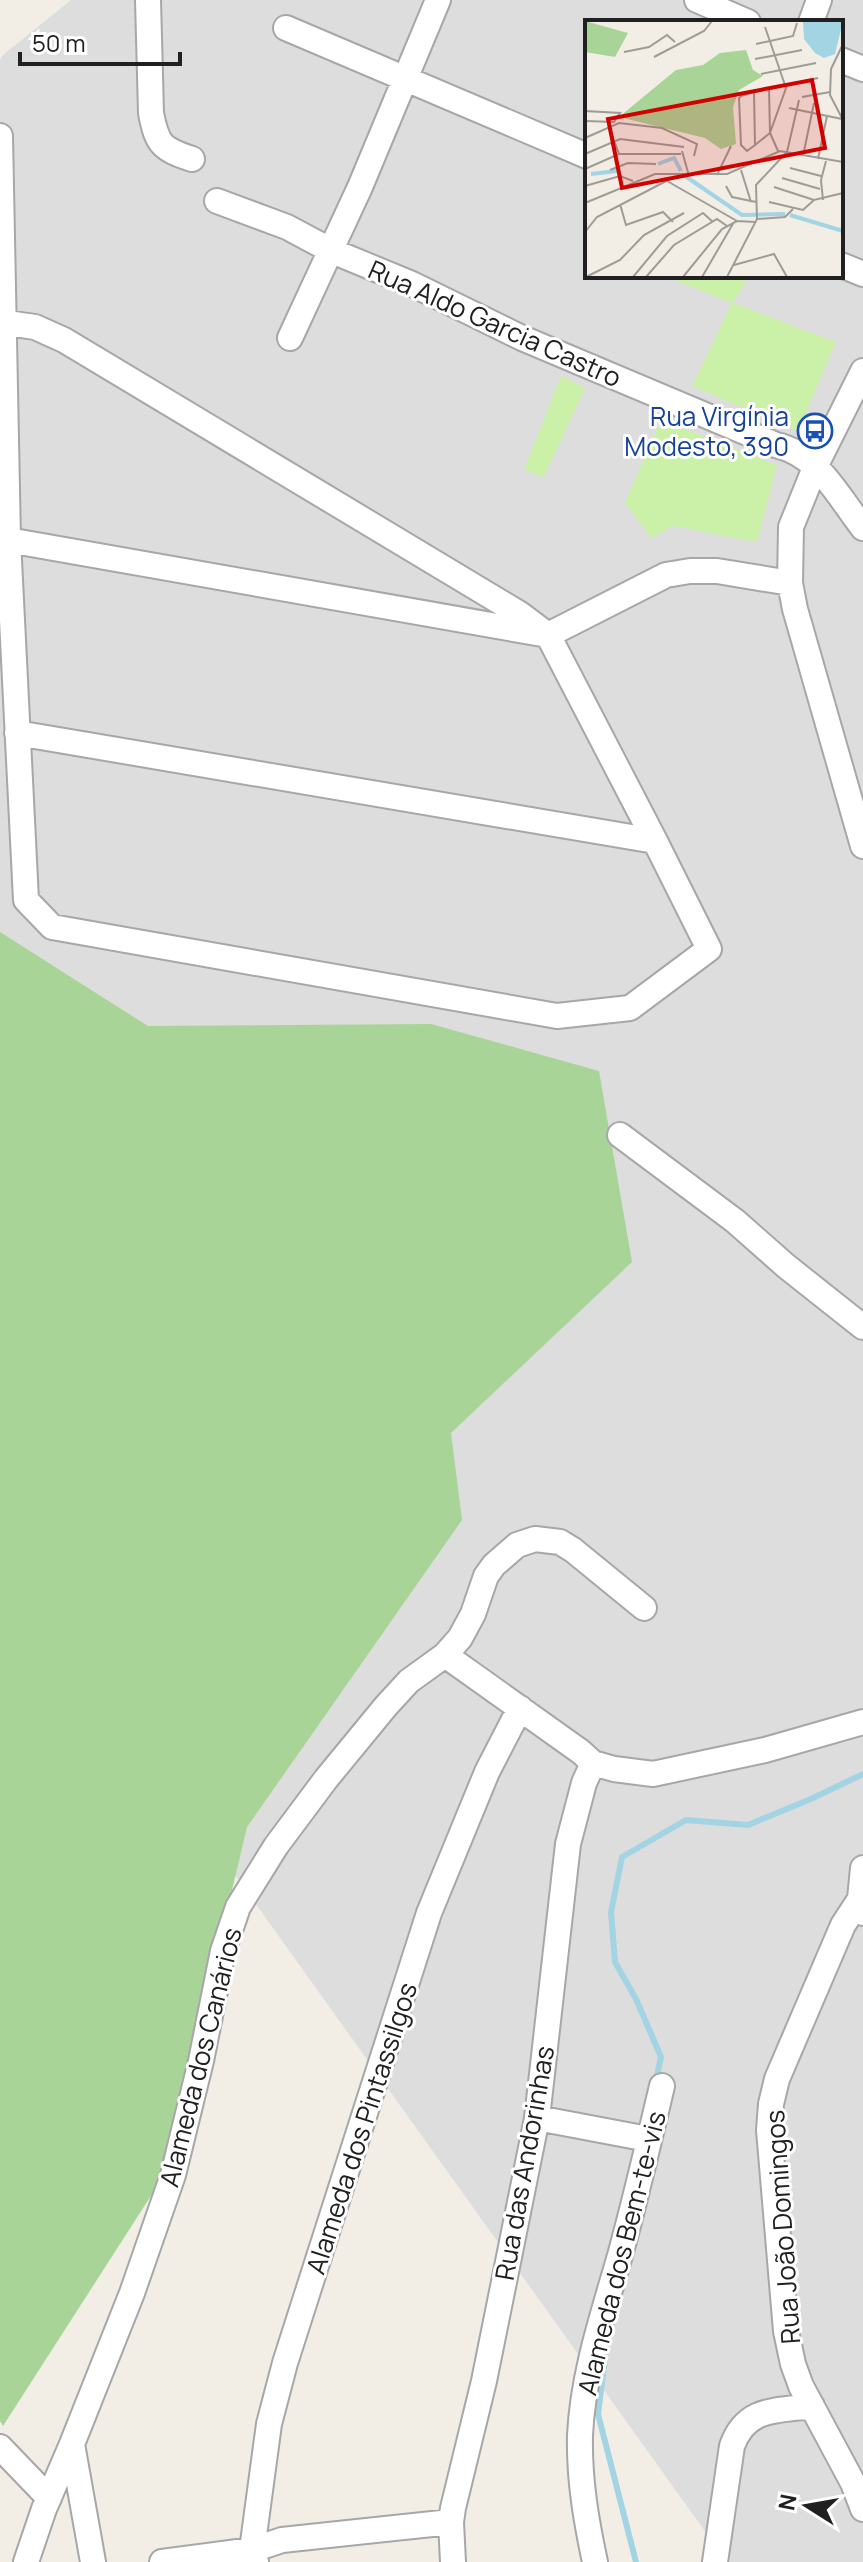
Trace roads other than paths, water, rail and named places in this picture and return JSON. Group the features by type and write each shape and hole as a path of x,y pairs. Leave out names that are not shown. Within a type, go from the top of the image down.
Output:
{"street":[{"path":"148,0 154,131 161,145 192,159"},
{"path":"290,338 332,251 438,0"},
{"path":"697,0 743,20"},
{"path":"812,20 819,0"},
{"path":"286,28 585,155"},
{"path":"843,61 863,69"},
{"path":"0,136 3,322 8,540 26,900 52,927 557,1016 630,1008 709,949 548,635 520,614 64,340 35,327 3,322"},
{"name":"Rua Aldo Garcia Castro","path":"217,201 287,227 332,251 412,284 522,338 792,449 816,465"},
{"path":"843,266 863,274"},
{"path":"863,371 816,465 791,527 790,583 863,846"},
{"path":"816,465 863,528"},
{"path":"8,540 548,635 666,575 717,571 790,583"},
{"path":"17,733 655,841"},
{"path":"620,1135 735,1221 863,1327"},
{"name":"Alameda dos Canários","path":"26,2562 163,2206 190,2106 223,1951 238,1907 252,1882 293,1824 386,1706 409,1681 445,1655 460,1638 473,1614 486,1576 517,1545 535,1539 560,1542 644,1608"},
{"path":"445,1655 593,1763 624,1771 653,1774 765,1750 863,1722"},
{"name":"Alameda dos Pintassilgos","path":"254,2556 269,2424 285,2363 443,1875 505,1733 520,1708"},
{"name":"Rua das Andorinhas","path":"453,2562 451,2522 484,2381 537,2118 568,1844 593,1763"},
{"path":"861,1907 863,1868"},
{"name":"Rua João Domingos","path":"861,1907 843,1925 777,2079 769,2130 786,2331 793,2364 812,2406 836,2447 863,2509"},
{"name":"Alameda dos Bem-te-vis","path":"595,2562 581,2484 583,2406 590,2359 633,2208 662,2086"},
{"path":"537,2118 648,2139"},
{"path":"715,2562 732,2446 738,2429 760,2414 812,2406"},
{"path":"72,2444 93,2562"},
{"path":"0,2447 49,2498"},
{"path":"162,2562 254,2556 282,2540 451,2522"}],"waterway":[{"path":"656,2080 661,2057 636,1999 615,1962 611,1912 622,1857 686,1820 748,1825 863,1774"},
{"path":"607,2343 598,2414 636,2562"}],"place":[{"name":"Rua Virgínia Modesto, 390","path":"815,431"}]}
